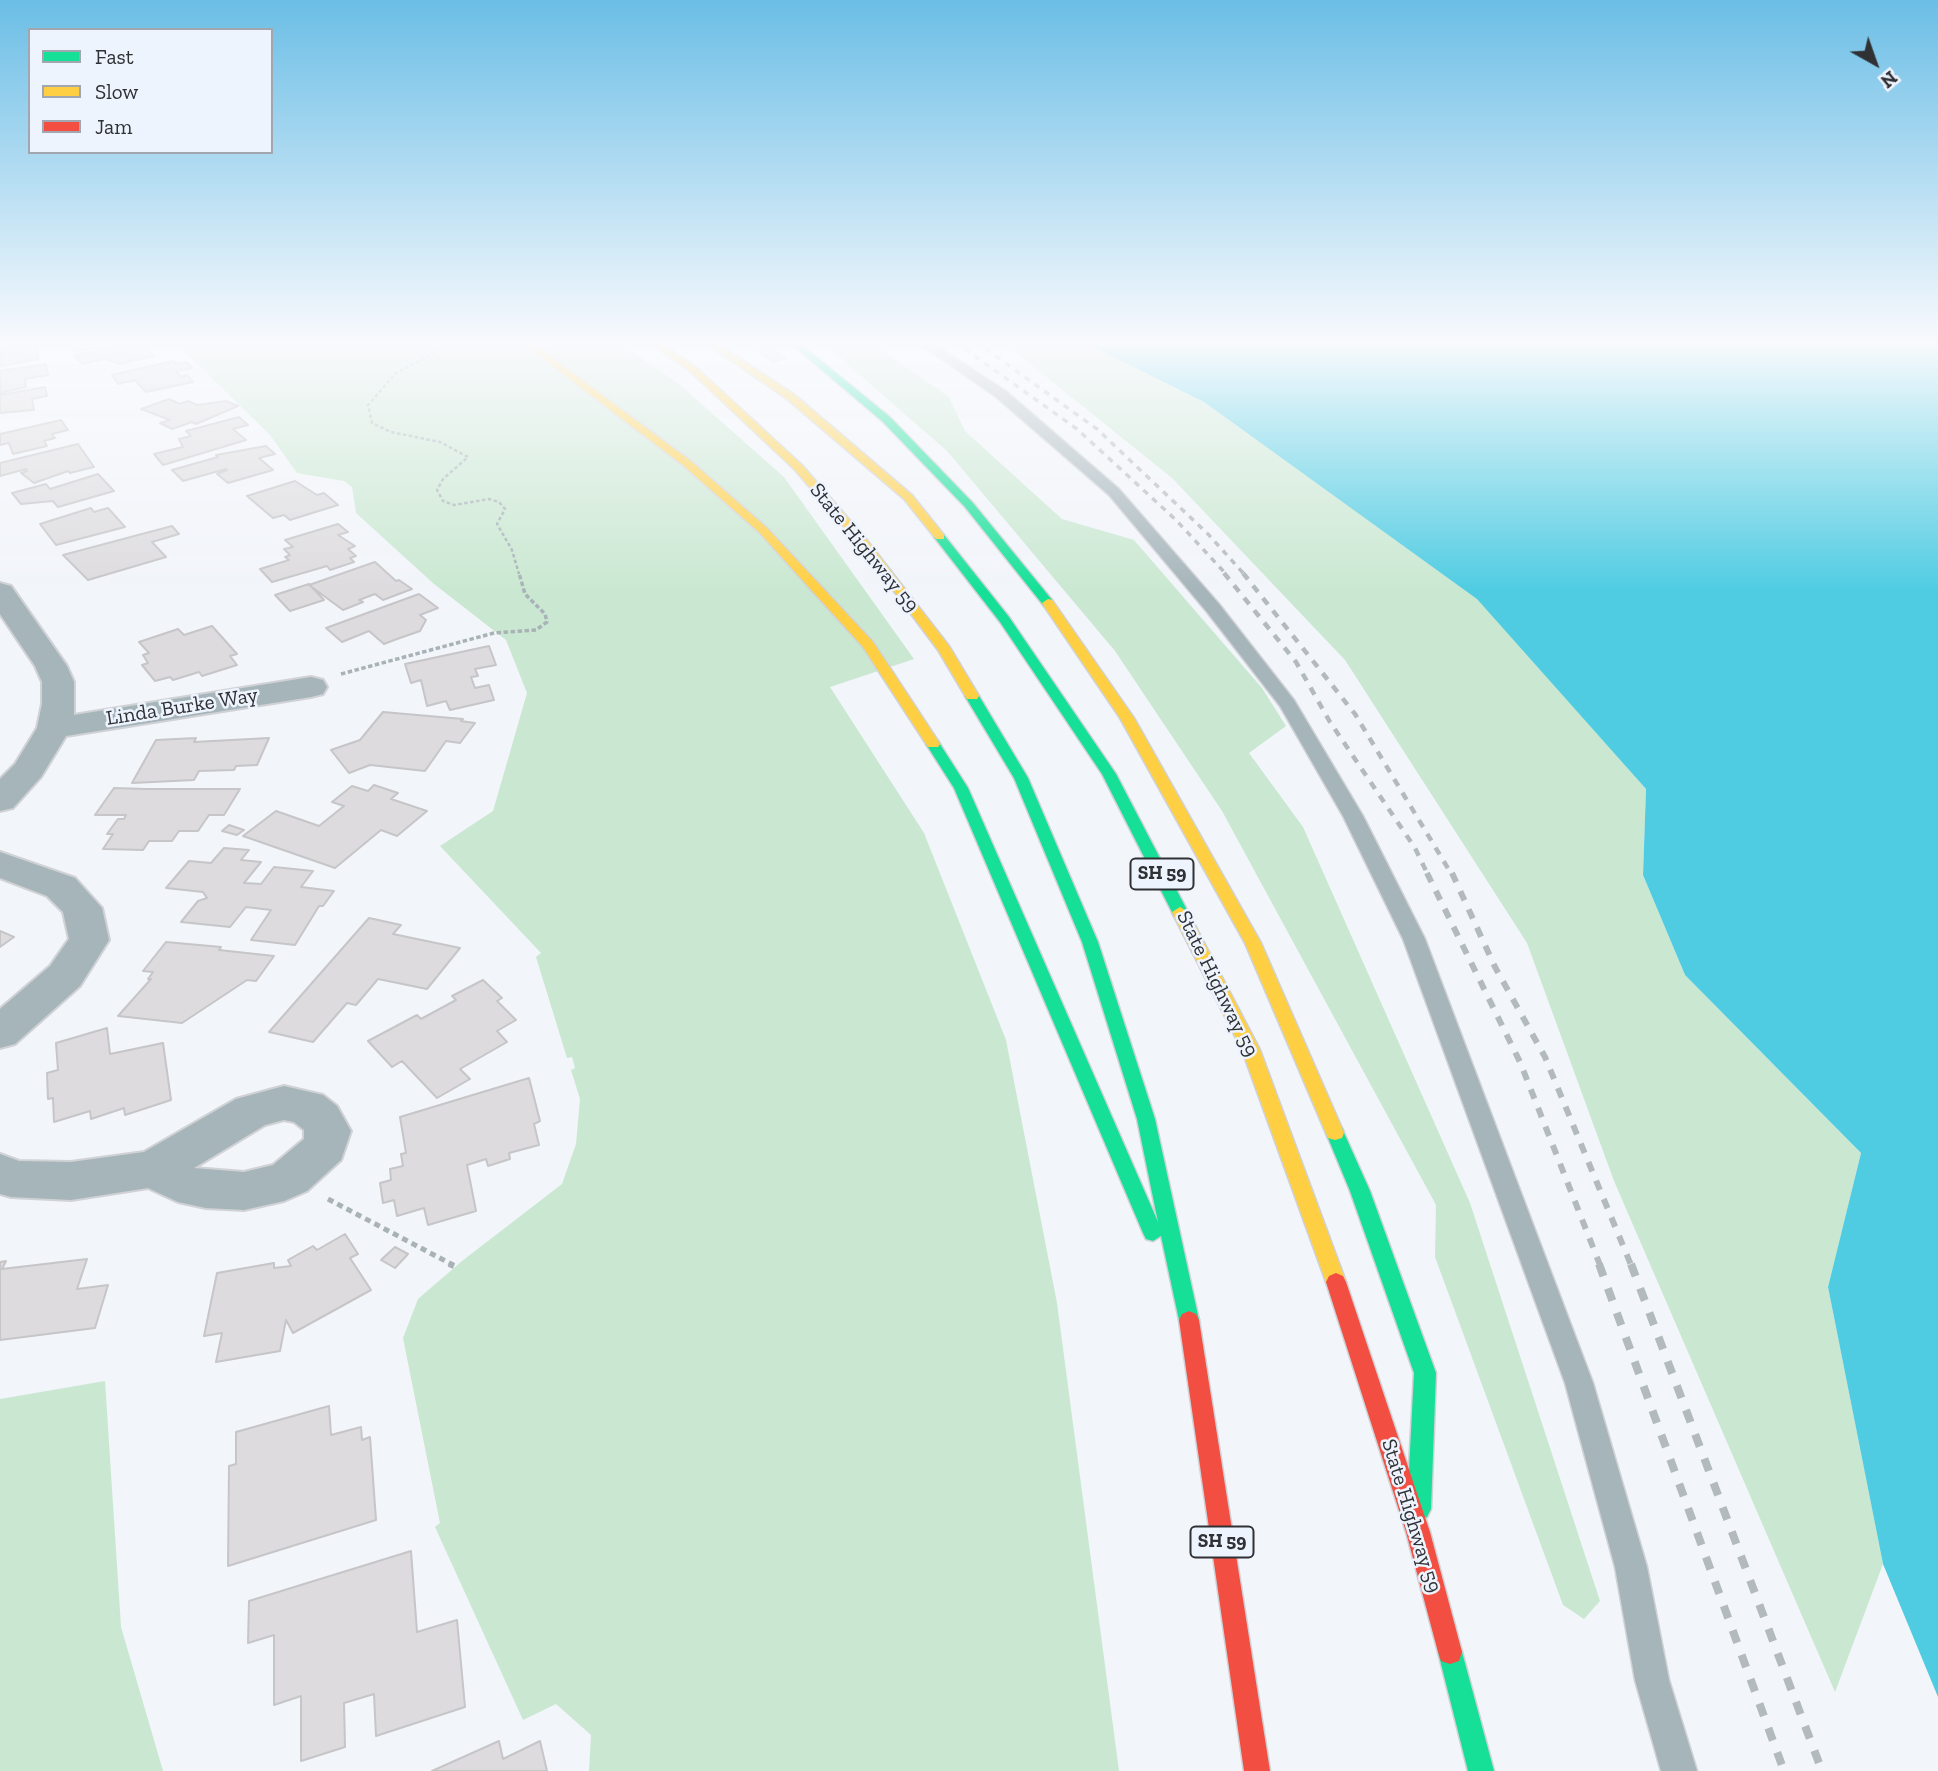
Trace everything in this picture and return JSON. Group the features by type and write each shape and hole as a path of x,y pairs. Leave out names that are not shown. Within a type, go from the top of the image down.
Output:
{"main road":[{"path":"634,425 688,464 763,530 816,584 867,646 961,788 1188,1312"},
{"name":"State Highway 59","path":"753,425 798,467 862,541 944,649 1021,778 1090,942 1146,1119 1188,1312 1256,1771"},
{"name":"State Highway 59","path":"825,425 908,497 1005,620 1109,775 1251,1050 1328,1258 1418,1532 1481,1771"},
{"path":"891,425 969,505 1080,646 1127,718 1253,943 1360,1191 1425,1373 1418,1532"}],"street":[{"path":"0,592 51,666 58,682 59,704 54,728 29,770 0,800"},
{"name":"Linda Burke Way","path":"54,728 311,687"},
{"path":"0,864 61,887 82,908 89,940 65,976 0,1033"},
{"path":"0,1172 11,1179 71,1181 154,1169 252,1111 284,1103 307,1107 321,1118 328,1131 325,1147 290,1178 268,1188 244,1191 206,1189 178,1183 154,1169"}],"lane":[{"path":"1036,425 1114,492 1213,608 1288,705 1353,816 1414,939 1579,1383 1631,1566 1651,1680 1679,1771"}],"path":[{"path":"311,687 355,668 510,630 536,629 547,622 545,614 525,594 512,550 498,524 505,509 499,502 489,499 454,505 443,501 437,490 443,479 468,457 440,442 391,432 375,425"},
{"path":"290,1178 454,1266"}],"green space":[{"path":"259,425 725,425 784,477 914,659 830,687 924,833 1006,1040 1057,1303 1119,1771 589,1771 591,1735 556,1704 523,1720 435,1527 440,1523 403,1338 418,1299 462,1261 562,1184 576,1144 580,1099 571,1070 575,1068 572,1057 567,1058 536,957 541,953 440,846 493,811 527,693 506,640 434,584 356,513 352,487 344,481 297,473"},
{"path":"917,425 962,425 965,431 1062,519 1134,540 1262,688 1286,726 1249,753 1303,827 1470,1203 1600,1601 1584,1619 1563,1605 1435,1257 1436,1205 1222,811 1115,651 947,451"},
{"path":"1106,425 1235,425 1478,599 1646,789 1643,875 1685,975 1861,1153 1828,1287 1883,1564 1835,1692 1614,1181 1527,943 1345,660 1172,478"},
{"path":"105,1381 121,1627 163,1771 0,1771 0,1399"}],"water":[{"path":"1235,425 1938,425 1938,1697 1883,1564 1828,1287 1861,1153 1685,975 1643,875 1646,789 1477,599"}],"building":[{"path":"41,425 64,425 68,430 52,434 55,438 44,441 47,446 13,454 9,443 0,445 0,434"},
{"path":"163,425 184,425 172,429"},
{"path":"210,425 248,425 233,429 246,440 163,465 154,454 183,447 179,439 191,436 186,431"},
{"path":"78,444 94,467 70,473 68,471 34,483 21,473 27,471 26,469 0,476 0,463"},
{"path":"266,446 275,454 259,458 273,470 228,483 217,474 226,469 183,481 172,470 218,457 216,455"},
{"path":"98,474 114,491 58,507 53,501 21,504 12,493 46,484 50,489"},
{"path":"295,481 317,495 324,493 338,505 290,520 284,515 273,518 247,496"},
{"path":"91,508 94,512 108,508 125,527 56,545 40,524"},
{"path":"338,524 348,532 338,535 355,546 348,549 356,556 350,558 354,562 330,570 327,566 272,582 260,569 289,560 285,557 290,555 284,549 293,547 285,540"},
{"path":"172,526 179,534 152,542 166,557 88,580 63,555"},
{"path":"375,562 396,581 399,580 412,589 383,600 375,594 343,610 309,585"},
{"path":"309,584 324,600 290,611 275,595"},
{"path":"419,594 438,608 420,615 426,620 420,631 384,644 369,631 342,642 326,628"},
{"path":"212,626 237,654 230,656 237,665 202,676 199,672 173,680 170,677 155,681 142,665 148,663 143,655 149,653 139,642 178,629 184,635"},
{"path":"489,646 496,665 475,669 478,676 471,677 475,688 489,685 494,700 450,710 446,701 427,706 421,680 411,683 405,664"},
{"path":"383,712 463,719 461,721 475,723 460,743 446,741 425,771 370,765 349,773 331,750 360,740"},
{"path":"196,738 194,742 269,738 257,765 236,766 234,770 199,771 194,780 132,783 156,740"},
{"path":"374,785 398,793 391,799 427,811 397,836 381,830 335,868 243,836 276,811 319,826 344,806 332,802 352,786 368,791"},
{"path":"114,788 240,789 224,815 209,815 198,831 179,831 172,841 149,841 143,850 103,849 113,834 107,834 118,819 124,819 126,815 95,815"},
{"path":"229,825 244,830 237,835 222,831"},
{"path":"224,848 249,850 241,860 261,862 244,883 261,884 274,867 313,871 301,887 334,891 323,906 319,906 295,945 251,940 271,910 246,907 230,927 181,922 198,901 207,898 203,892 166,888 189,861 211,863"},
{"path":"369,918 401,925 393,934 460,948 427,989 378,979 356,1005 347,1003 313,1042 269,1032"},
{"path":"0,931 14,937 0,947"},
{"path":"166,942 221,947 219,950 274,956 256,981 247,980 182,1023 118,1016 151,979 148,979 153,972 143,971"},
{"path":"483,980 502,998 497,1001 516,1020 497,1031 507,1042 460,1069 470,1079 437,1098 402,1061 392,1067 368,1041 417,1015 421,1019 456,1000 452,996"},
{"path":"107,1028 110,1054 163,1043 171,1100 125,1115 124,1108 91,1119 90,1111 54,1122 53,1098 48,1099 47,1073 58,1070 56,1043"},
{"path":"529,1078 540,1121 534,1124 539,1145 509,1153 510,1159 488,1166 486,1159 467,1165 476,1211 428,1225 424,1208 397,1216 394,1200 383,1203 380,1183 391,1180 390,1169 403,1166 401,1154 406,1153 400,1117"},
{"path":"345,1234 358,1254 350,1258 371,1290 293,1333 286,1320 280,1351 216,1362 222,1333 204,1336 217,1273 274,1263 274,1268 291,1266 288,1260 313,1246 317,1250"},
{"path":"395,1247 408,1254 395,1268 381,1260"},
{"path":"87,1259 77,1289 108,1285 95,1328 0,1340 0,1262 6,1261 2,1269"},
{"path":"329,1406 331,1435 361,1427 362,1440 370,1437 376,1520 228,1566 229,1466 236,1464 236,1432"},
{"path":"411,1551 417,1632 457,1620 465,1707 376,1736 374,1694 344,1703 345,1747 301,1761 301,1696 274,1705 274,1635 248,1643 249,1601"},
{"path":"499,1741 503,1759 540,1741 547,1771 432,1771"}],"railway":[{"path":"1071,425 1176,520 1226,574"},
{"path":"1091,425 1208,534 1244,574"},
{"path":"1224,573 1296,662 1330,722 1415,848 1428,875"},
{"path":"1243,573 1355,714 1452,875"},
{"path":"1427,873 1520,1062 1600,1265"},
{"path":"1452,873 1495,967 1545,1057 1631,1265"},
{"path":"1599,1264 1784,1771"},
{"path":"1631,1264 1822,1771"}],"traffic: fast":[{"path":"891,425 969,505 1048,603"},
{"path":"940,537 1005,620 1109,774 1180,912"},
{"path":"972,696 1021,778 1090,942 1146,1119 1189,1320"},
{"path":"933,744 961,788 1153,1233"},
{"path":"1335,1133 1360,1191 1425,1373 1419,1509"},
{"path":"1450,1652 1481,1771"}],"traffic: slow":[{"path":"635,425 688,464 763,530 868,645 933,744"},
{"path":"753,425 798,467 862,541 944,649 972,696"},
{"path":"823,425 908,497 940,537"},
{"path":"1048,603 1127,718 1253,943 1335,1133"},
{"path":"1180,912 1251,1050 1336,1282"}],"traffic: jam":[{"path":"1336,1282 1418,1532 1450,1652"},
{"path":"1189,1320 1257,1771"}]}
